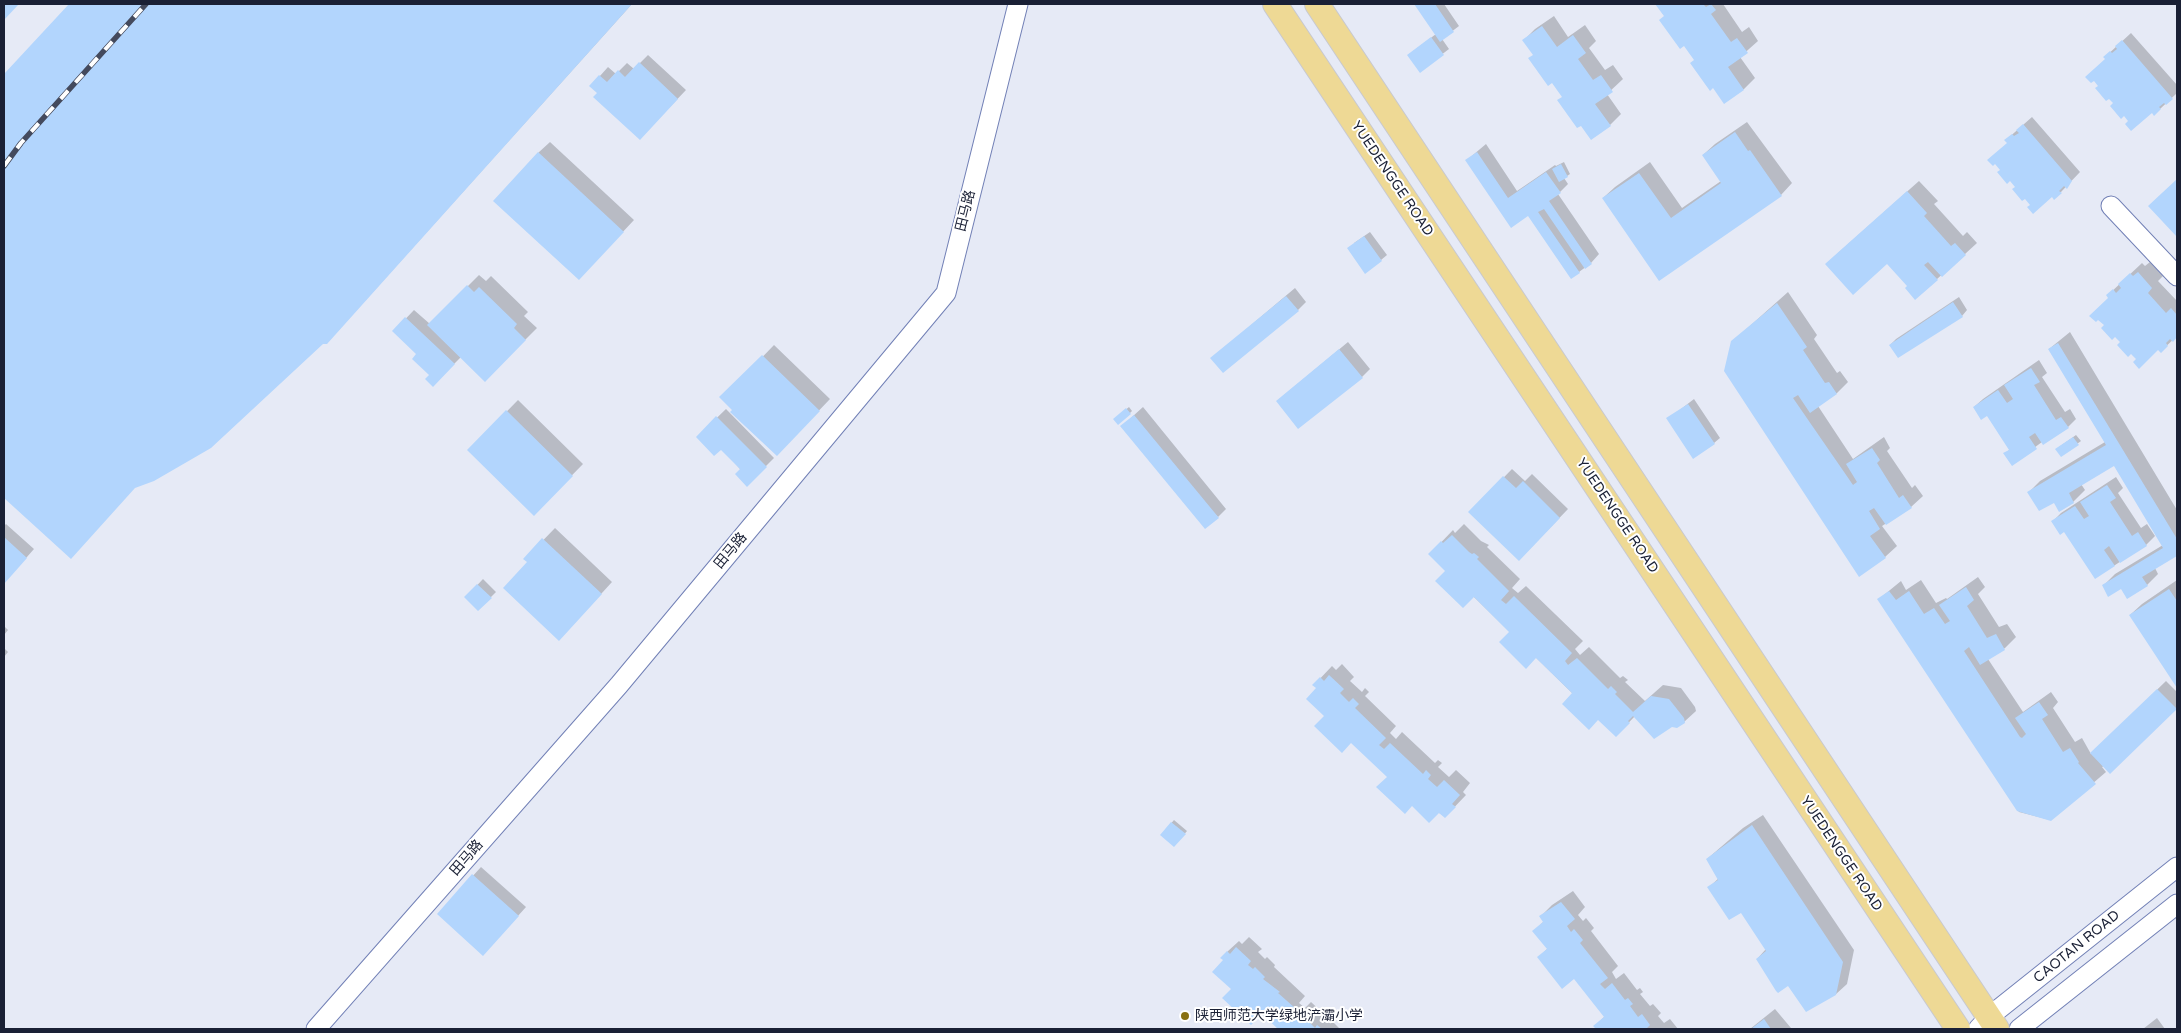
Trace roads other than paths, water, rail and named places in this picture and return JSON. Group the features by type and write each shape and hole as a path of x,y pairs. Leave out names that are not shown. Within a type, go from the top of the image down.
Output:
{"main road":[{"name":"YUEDENGGE ROAD","path":"1275,4 1958,1029"},
{"path":"1318,4 1988,1025"}],"street":[{"name":"田马路","path":"316,1029 620,686 946,293 1018,4"},
{"path":"2111,206 2177,276"},
{"name":"CAOTAN ROAD","path":"1988,1025 2177,867"},
{"name":"CAOTAN ROAD","path":"2019,1029 2177,904"}],"railway":[{"path":"4,166 21,143 146,4"}],"place":[{"name":"陕西师范大学绿地浐灞小学","path":"1185,1016"}]}
